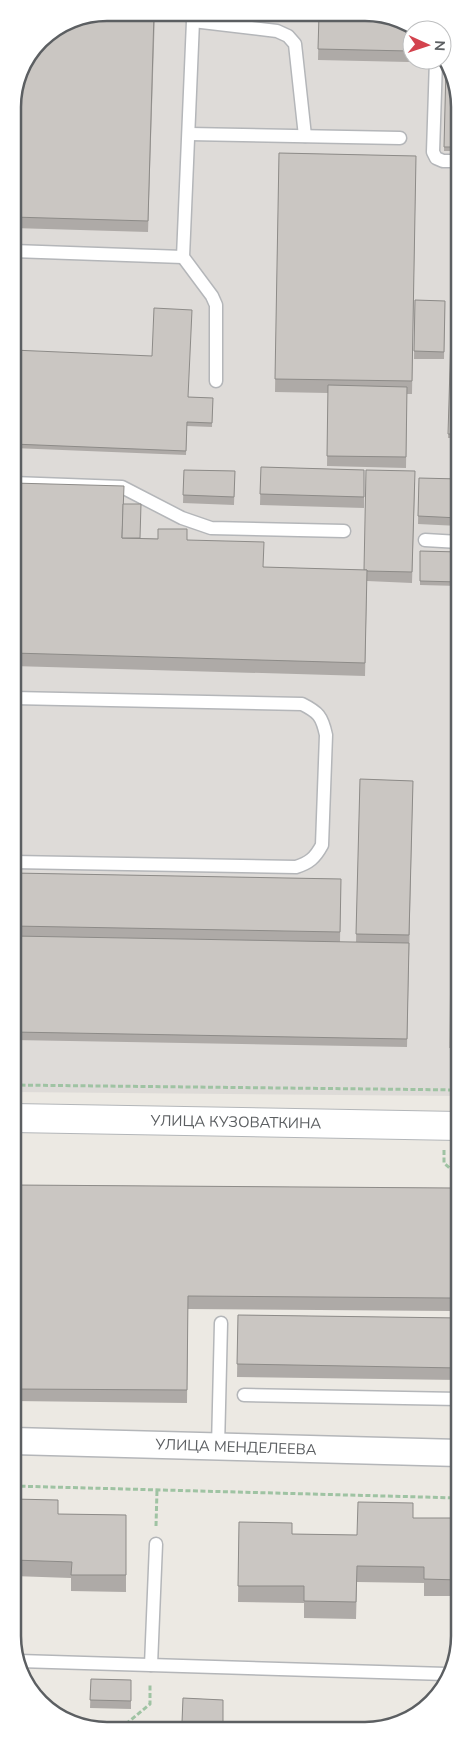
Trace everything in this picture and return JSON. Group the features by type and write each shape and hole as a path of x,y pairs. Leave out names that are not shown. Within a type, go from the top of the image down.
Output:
{"main road":[{"name":"УЛИЦА КУЗОВАТКИНА","path":"21,1118 451,1126"}],"street":[{"name":"УЛИЦА МЕНДЕЛЕЕВА","path":"21,1441 451,1453"}],"lane":[{"path":"192,21 183,257 212,296 216,305 216,381"},
{"path":"214,21 276,32 288,36 295,44 305,136"},
{"path":"436,70 433,152 436,158 443,161 451,161"},
{"path":"189,134 400,138"},
{"path":"21,251 183,257"},
{"path":"21,483 122,487 182,518 211,528 344,531"},
{"path":"425,540 451,542"},
{"path":"21,698 302,704 315,710 323,721 326,735 322,845 316,856 307,864 296,867 21,862"},
{"path":"218,1447 221,1323"},
{"path":"244,1395 451,1399"},
{"path":"151,1665 156,1544"},
{"path":"26,1664 151,1665 441,1674"}],"path":[{"path":"21,1085 451,1090"},
{"path":"21,1486 451,1498"},
{"path":"156,1544 157,1490"},
{"path":"128,1722 150,1704 151,1665"}],"shaded area":[{"path":"365,21 382,23 402,30 402,70 442,70 448,85 451,107 451,1096 21,1092 21,102 24,85 30,69 39,55 64,33 96,22"}],"building":[{"path":"107,21 154,21 148,221 21,217 21,102 24,85 30,69 39,55 64,33 80,26"},
{"path":"319,21 365,21 392,26 402,30 402,51 318,49"},
{"path":"446,79 451,107 451,147 444,147"},
{"path":"279,153 416,156 412,381 275,379"},
{"path":"415,300 445,301 444,352 414,351"},
{"path":"154,308 192,310 188,397 213,398 212,423 187,422 186,451 21,444 21,350 152,356"},
{"path":"451,334 451,434 448,434"},
{"path":"328,385 407,387 406,457 327,456"},
{"path":"261,467 364,470 364,497 260,494"},
{"path":"184,470 235,471 234,497 183,495"},
{"path":"366,470 415,471 412,572 364,570"},
{"path":"419,478 451,479 451,518 418,516"},
{"path":"21,483 124,486 122,538 158,539 158,529 187,529 187,540 264,542 263,567 367,570 365,663 21,653"},
{"path":"123,504 141,504 140,538 122,538"},
{"path":"420,551 451,552 451,582 420,581"},
{"path":"360,779 413,781 409,935 356,934"},
{"path":"21,873 341,879 340,932 21,926"},
{"path":"21,936 409,943 407,1039 21,1032"},
{"path":"451,941 451,1048 450,1048"},
{"path":"21,1185 451,1188 451,1298 188,1296 187,1390 21,1389"},
{"path":"238,1315 451,1318 451,1368 237,1364"},
{"path":"21,1499 58,1500 58,1514 126,1515 126,1575 71,1575 72,1562 21,1560"},
{"path":"358,1502 413,1503 413,1518 451,1518 451,1580 424,1579 424,1567 357,1566 356,1602 304,1601 304,1586 238,1586 239,1522 292,1523 292,1534 357,1535"},
{"path":"91,1679 131,1680 131,1701 90,1700"},
{"path":"183,1698 223,1700 223,1722 182,1722"}]}
